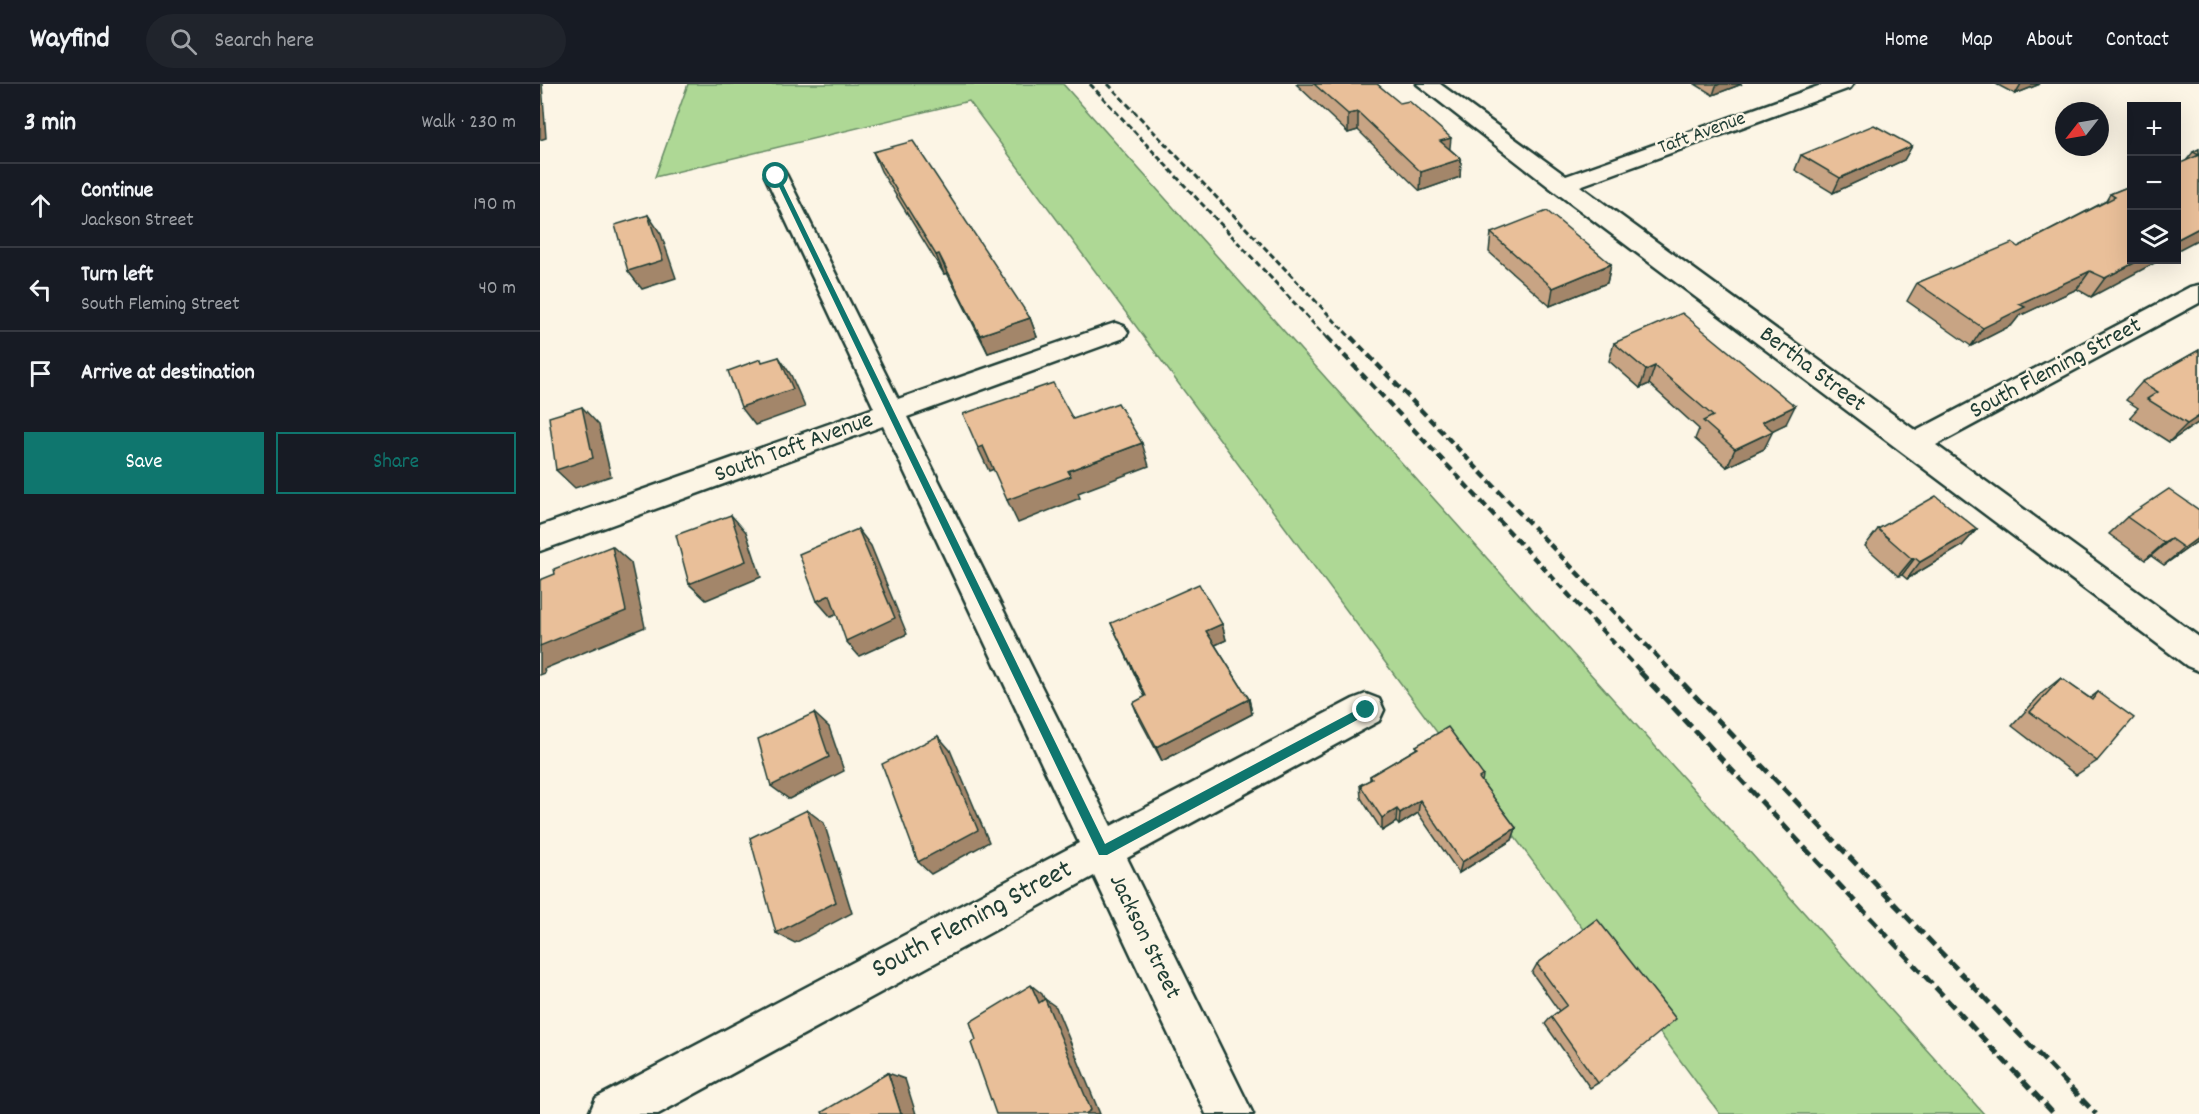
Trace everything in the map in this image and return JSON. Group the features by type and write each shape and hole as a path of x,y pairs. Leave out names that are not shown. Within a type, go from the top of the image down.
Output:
{"street":[{"name":"Bertha Street","path":"1427,84 2199,656"},
{"name":"Taft Avenue","path":"1561,185 1844,84"},
{"name":"Jackson Street","path":"776,176 1230,1114"},
{"name":"South Fleming Street","path":"1913,445 2199,293"},
{"name":"South Taft Avenue","path":"540,539 1115,332"},
{"name":"South Fleming Street","path":"612,1114 1366,710"}],"green space":[{"path":"688,84 1063,84 1984,1114 1720,1114 969,101 655,177"}],"building":[{"path":"1314,84 1377,84 1400,103 1409,101 1451,138 1440,141 1461,159 1421,172 1358,112 1348,114"},
{"path":"1874,125 1912,146 1840,178 1801,155"},
{"path":"913,141 1030,318 980,335 939,254 936,255 873,152"},
{"path":"2199,155 2199,228 2181,237 2181,210 2181,163"},
{"path":"2127,187 2127,264 2132,264 2105,278 2090,271 2019,304 2025,307 1983,328 1917,283 2012,243 2018,247 2115,197 2110,194"},
{"path":"1547,211 1611,264 1553,288 1491,233"},
{"path":"648,215 663,260 628,271 615,225"},
{"path":"1682,313 1795,406 1762,422 1773,431 1735,449 1703,421 1713,416 1655,366 1646,370 1614,343"},
{"path":"2199,350 2199,416 2187,424 2147,399 2158,392 2142,382"},
{"path":"779,357 793,389 741,407 728,371 761,359 762,362"},
{"path":"1053,383 1073,419 1118,403 1142,443 1068,471 1071,476 1007,500 983,446 978,448 963,414"},
{"path":"582,407 593,458 556,470 549,417"},
{"path":"2169,489 2199,510 2199,537 2184,548 2171,539 2164,543 2127,517"},
{"path":"1936,496 1977,529 1920,562 1915,558 1912,559 1878,529"},
{"path":"731,515 746,561 689,584 676,535"},
{"path":"858,529 895,618 846,641 830,595 817,601 799,554"},
{"path":"612,546 626,611 540,646 540,580 555,574 554,569"},
{"path":"1199,584 1222,624 1206,631 1249,699 1156,747 1133,703 1146,696 1111,623"},
{"path":"2061,678 2092,700 2098,692 2134,718 2097,761 2030,712"},
{"path":"814,713 829,757 771,786 758,739"},
{"path":"1448,727 1483,775 1479,778 1516,828 1462,862 1420,800 1400,813 1397,809 1382,818 1360,785 1372,779 1370,776 1418,748 1416,746"},
{"path":"938,736 978,830 918,862 882,764"},
{"path":"807,810 836,902 776,933 750,838"},
{"path":"1597,919 1676,1019 1598,1083 1551,1017 1567,1005 1537,964"},
{"path":"1031,985 1039,1003 1045,999 1091,1110 1085,1114 996,1114 971,1043 976,1040 970,1022"},
{"path":"888,1073 901,1114 823,1114 822,1112"}],"railway":[{"path":"1090,84 1328,339"},
{"path":"1108,84 1352,339"},
{"path":"1327,337 1642,673"},
{"path":"1351,337 1673,673"},
{"path":"1640,672 2054,1114"},
{"path":"1672,672 2096,1114"}],"route":[{"path":"776,176 1103,851 1366,710"}]}
